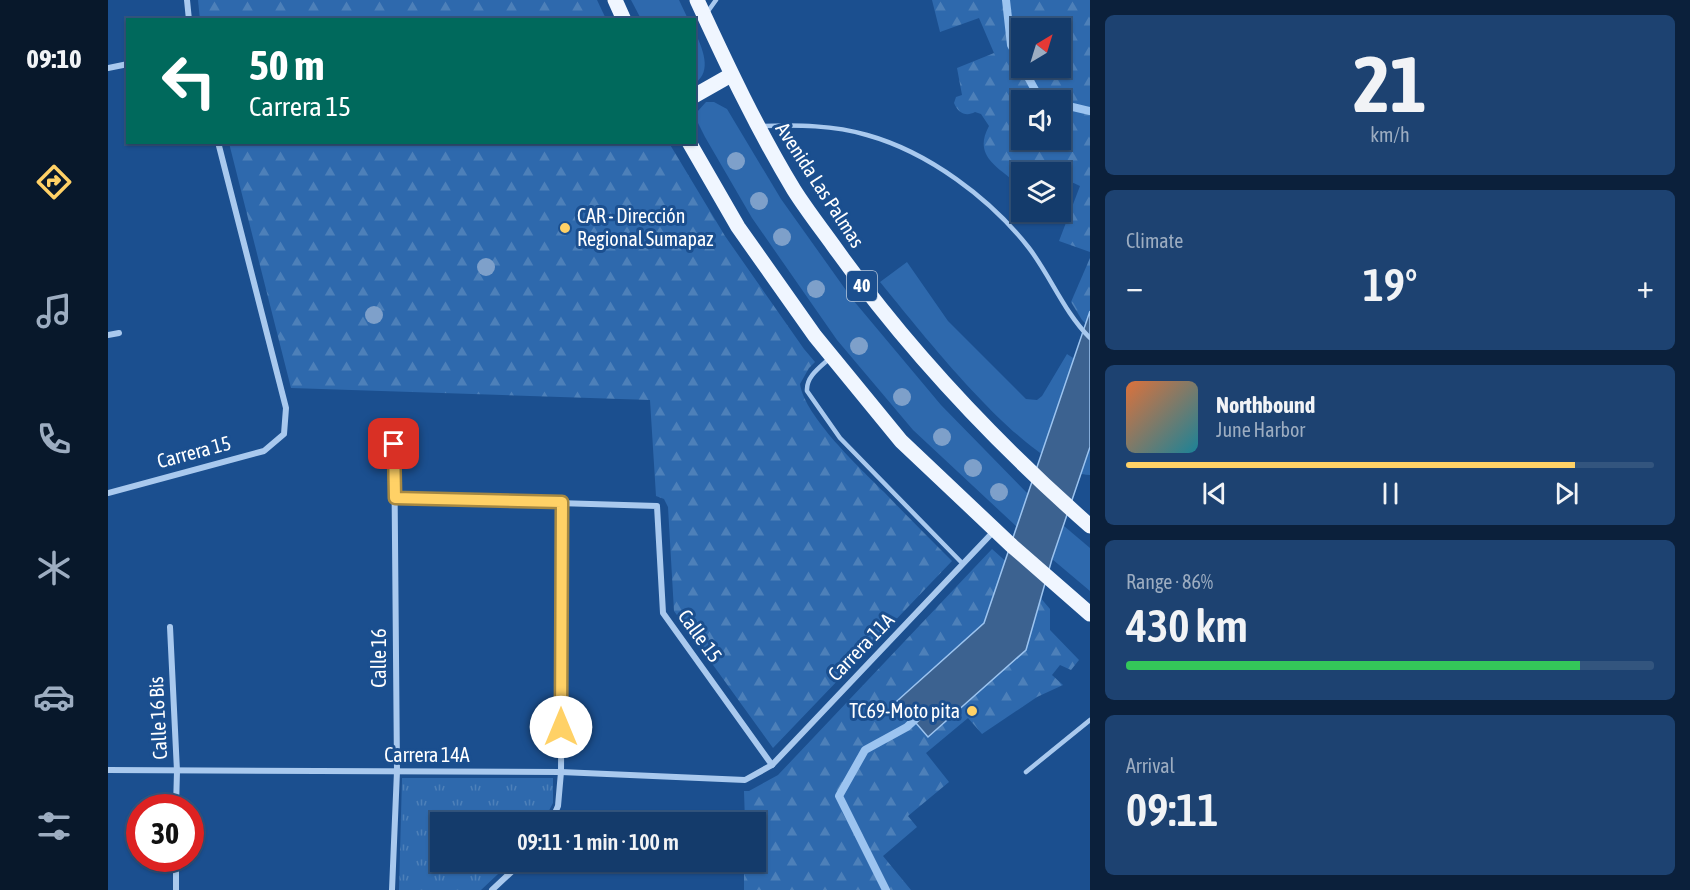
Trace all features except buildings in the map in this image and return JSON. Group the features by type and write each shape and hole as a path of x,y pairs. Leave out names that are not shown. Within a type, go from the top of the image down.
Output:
{"main road":[{"path":"615,0 623,18"},
{"name":"Avenida Las Palmas","path":"697,0 757,127 795,192 866,291 953,393 1035,477 1090,526"},
{"path":"696,95 731,75"},
{"path":"690,144 738,227 831,357 901,441 995,530 1090,614"}],"street":[{"path":"186,0 189,18"},
{"path":"108,68 126,64"},
{"name":"Carrera 15","path":"108,493 264,451 285,434 285,408 219,144"},
{"path":"108,335 119,333"},
{"name":"Calle 16","path":"392,890 397,771 394,425"},
{"path":"395,498 562,502 561,772 555,812"},
{"name":"Calle 15","path":"562,502 657,506 663,613 772,765"},
{"name":"Carrera 11A","path":"745,780 772,765 995,530"},
{"name":"Calle 16 Bis","path":"170,627 176,794"},
{"name":"Carrera 14A","path":"108,770 561,772 745,780"},
{"path":"176,872 176,890"},
{"path":"492,890 511,872"}],"lane":[{"path":"704,16 716,0"},
{"path":"757,127 810,126 867,135 912,153 957,180 981,197 1030,249 1079,327 1090,338"},
{"path":"831,357 814,372 807,384 807,391 840,438 963,564"},
{"path":"1026,772 1090,720"}],"green space":[{"path":"198,0 597,0 606,18 200,18"},
{"path":"631,0 679,0 688,18 640,18"},
{"path":"932,0 1090,0 1090,252 1059,241 1066,222 1071,222 1071,210 1080,186 1071,182 1071,162 1011,162 1010,178 991,162 984,150 985,135 989,126 981,114 963,113 954,103 956,97 962,95 957,68 994,53 979,18 940,32"},
{"path":"696,34 703,52 705,66 696,82"},
{"path":"706,102 714,102 727,109 781,199 853,300 941,405 1028,494 1017,527 913,430 837,340 752,218 705,137 696,119 697,112"},
{"path":"229,144 670,144 725,236 815,362 800,384 804,397 822,426 848,456 952,561 773,748 674,611 668,507 664,499 656,496 650,400 291,388"},
{"path":"1090,258 1090,328 1071,302"},
{"path":"907,262 948,321 1026,399 1037,400 1042,396 1067,354 1090,369 1090,475 1065,468 1037,451 1007,426 977,396 921,332 880,282"},
{"path":"1064,526 1090,548 1090,591 1052,559"},
{"path":"992,549 1021,575 1050,609 1050,630 1079,660 1071,670 1060,665 1052,675 1063,685 1037,697 982,734 968,718 926,753 949,782 908,816 917,827 883,856 911,890 744,890 744,872 766,872 766,812 745,812 744,791 749,791 778,775"},
{"path":"402,778 553,778 553,803 548,812 430,812 430,872 500,872 481,890 399,890"}],"shaded area":[{"path":"1090,311 1090,447 1052,559 1026,650 928,737 897,701 984,623"}],"waterway":[{"path":"1006,0 1011,45"},
{"path":"1028,78 1035,90"},
{"path":"1071,107 1090,111"},
{"path":"886,890 839,796 865,750 907,727 921,714"}],"place":[{"name":"CAR - Dirección Regional Sumapaz","path":"565,228"},
{"name":"TC69-Moto pita","path":"972,711"}],"route":[{"path":"394,444 395,498 562,502 561,727"}]}
